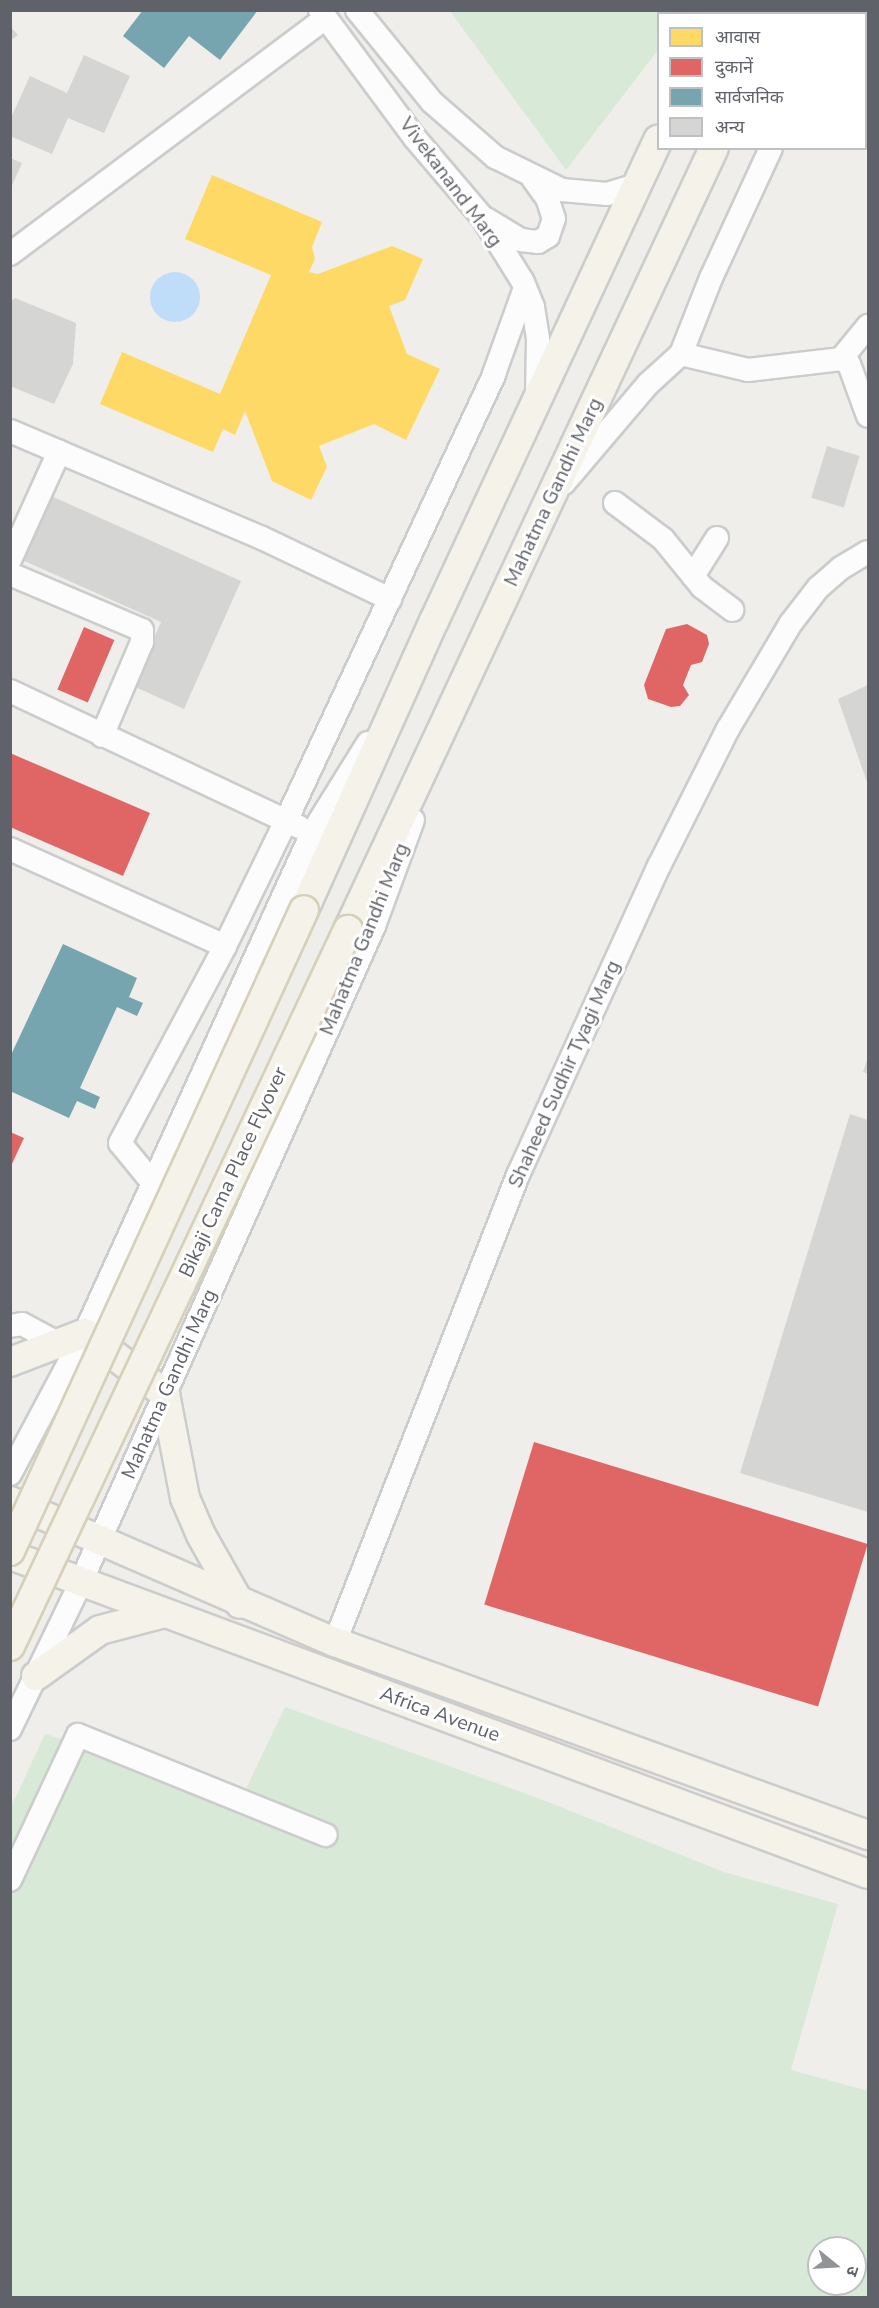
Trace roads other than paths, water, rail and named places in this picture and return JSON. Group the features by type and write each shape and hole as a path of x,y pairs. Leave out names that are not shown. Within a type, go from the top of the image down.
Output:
{"main road":[{"path":"10,1551 536,399 657,142"},
{"name":"Mahatma Gandhi Marg","path":"456,699 713,150"},
{"name":"Bikaji Cama Place Flyover","path":"10,1646 456,699"},
{"path":"10,1362 56,1342 84,1333 165,1394 185,1498 201,1535 240,1604"},
{"name":"Africa Avenue","path":"10,1502 98,1543 335,1642 868,1835"},
{"name":"Africa Avenue","path":"10,1555 80,1584 167,1613 868,1874"},
{"path":"36,1676 100,1630 167,1613"}],"street":[{"path":"357,10 432,102 495,157 533,179 584,193 607,194 637,185"},
{"path":"10,254 323,14"},
{"name":"Vivekanand Marg","path":"323,14 414,137 483,218 525,288 533,307 538,339 536,399"},
{"path":"551,497 648,384 681,354 711,278 770,150"},
{"path":"483,218 521,240 538,242 548,236 554,219 547,198 533,179"},
{"path":"152,1182 120,1143 225,946 286,821 494,374 525,288"},
{"path":"841,359 868,326"},
{"path":"681,354 748,370 841,359 849,364 868,416"},
{"path":"10,430 291,551 390,598"},
{"path":"10,560 59,452"},
{"path":"615,502 663,539 693,576 732,610"},
{"path":"693,576 717,538"},
{"name":"Shaheed Sudhir Tyagi Marg","path":"335,1642 518,1176 659,866 728,729 791,623 818,588 848,563 868,552"},
{"path":"10,574 142,630 142,642 102,736"},
{"path":"10,1474 84,1333 312,833 408,678"},
{"path":"10,691 312,833"},
{"name":"Mahatma Gandhi Marg","path":"10,1729 80,1584 374,926 456,699"},
{"path":"10,849 225,946"},
{"path":"10,1326 22,1324 56,1342"},
{"path":"10,1880 78,1735 326,1835"}],"water":[{"path":"170,272 180,272 193,279 200,292 200,302 193,315 180,322 170,322 161,318 154,311 150,302 150,292 154,283 161,276"}]}
